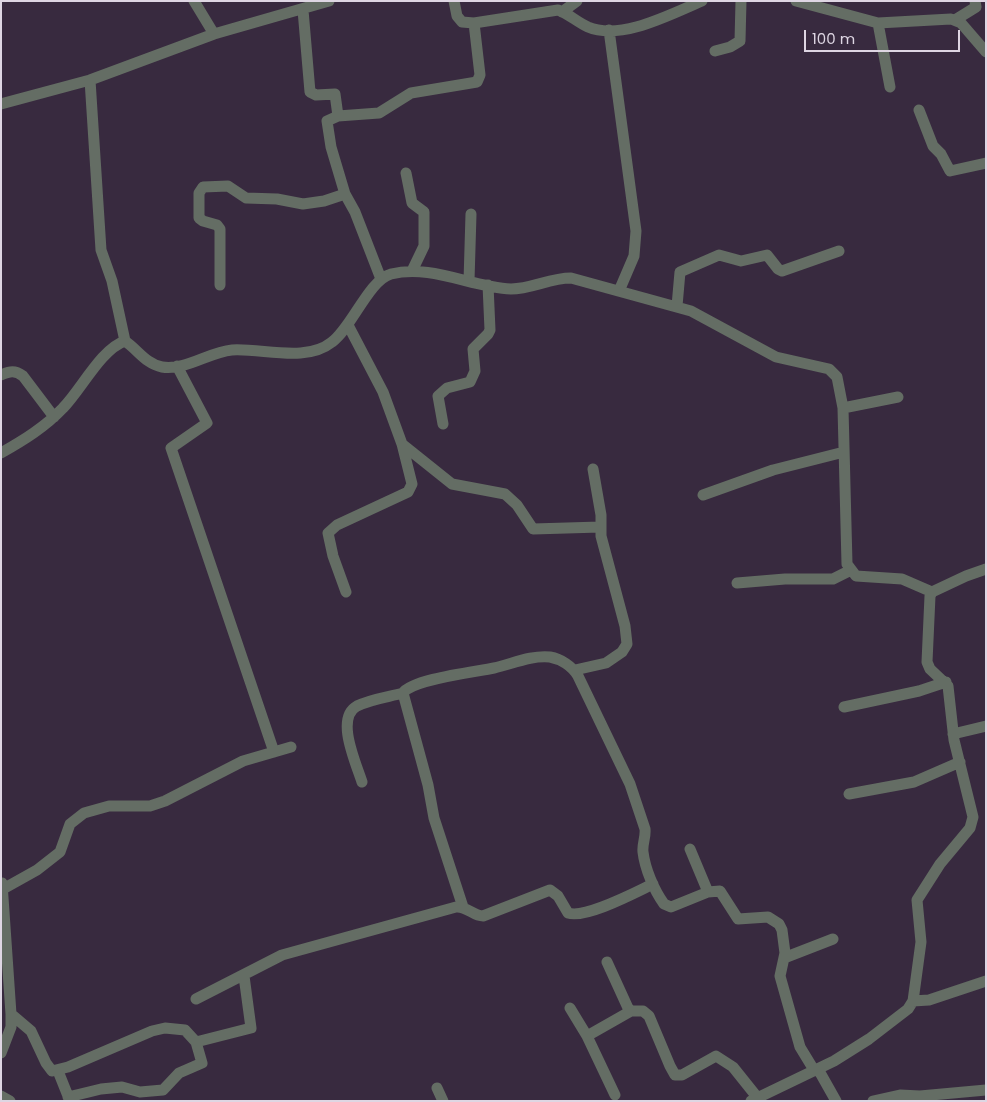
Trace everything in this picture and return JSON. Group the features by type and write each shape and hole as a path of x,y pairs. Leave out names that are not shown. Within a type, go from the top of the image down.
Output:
{"street":[{"path":"194,1 214,34"},
{"path":"1,104 90,80 214,34 329,1"},
{"path":"454,1 459,20 474,24 546,11 562,12 588,27 609,30 628,28 656,20 702,1"},
{"path":"562,12 577,1"},
{"path":"715,51 730,47 740,40 740,1"},
{"path":"796,1 828,5 878,22 955,20 961,23 986,52"},
{"path":"955,20 979,4"},
{"path":"303,10 310,92 316,95 335,94 338,116"},
{"path":"878,22 890,87"},
{"path":"381,279 355,212 345,194 331,147 327,123 329,119 338,116 379,113 411,93 477,82 480,75 474,24"},
{"path":"609,30 636,231 634,256 619,291"},
{"path":"90,80 101,250 104,264 112,281 125,341 152,363 161,366 177,366 230,350 312,351 333,341 348,325 381,279 389,274 412,270 515,289 552,280 570,278 676,306 710,319 740,338 785,361 828,369 837,377 843,408 845,556 851,570 856,576 902,579 932,592"},
{"path":"919,110 933,146 941,154 950,171 986,163"},
{"path":"406,173 412,203 424,212 424,246 412,270"},
{"path":"220,285 220,229 218,225 202,221 199,218 199,193 203,187 228,186 246,198 278,199 303,204 324,201 345,194"},
{"path":"469,281 471,214"},
{"path":"676,306 680,272 718,255 741,261 767,255 778,270 782,271 839,251"},
{"path":"443,424 438,396 447,388 470,382 474,371 472,349 490,330 488,285"},
{"path":"346,592 333,556 328,533 337,524 408,492 412,484 402,444 383,392 348,325"},
{"path":"1,453 43,427 54,417 105,356 117,345 125,341"},
{"path":"177,366 207,423 171,448 274,752"},
{"path":"1,375 10,371 17,372 23,376 54,417"},
{"path":"843,408 898,397"},
{"path":"402,444 452,484 463,488 505,494 517,505 533,529 600,527"},
{"path":"703,495 773,470 844,452"},
{"path":"574,670 606,663 622,652 627,644 627,637 601,536 599,503 593,470"},
{"path":"737,583 785,579 833,579 851,570"},
{"path":"586,1036 631,1011 643,1012 649,1016 675,1075 682,1075 716,1056 732,1067 754,1099 816,1070 869,1039 908,1009 913,1001 921,942 917,900 940,864 972,822 953,734 950,699 946,682 930,670 927,662 930,596 932,592 966,576 986,570"},
{"path":"362,782 348,734 348,717 356,706 403,693 409,687 436,679 538,657 556,659 574,670 630,784 646,836 642,851 660,899 667,907 680,905 708,892 720,891 738,919 768,917 779,924 784,943 784,958 780,968 783,989 800,1047 836,1101"},
{"path":"844,706 919,691 946,682"},
{"path":"403,693 437,826 463,907 479,916 484,916 550,890 558,896 568,913 577,914 610,904 654,884"},
{"path":"953,734 986,726"},
{"path":"1,1053 11,1027 5,972 2,885 38,870 60,852 70,824 84,813 109,806 150,806 165,801 234,765 291,748"},
{"path":"849,794 914,782 960,762"},
{"path":"690,849 708,892"},
{"path":"196,999 290,952 463,907"},
{"path":"784,958 833,939"},
{"path":"607,962 631,1011"},
{"path":"196,1042 251,1028 244,976"},
{"path":"913,1001 929,1000 986,981"},
{"path":"570,1008 615,1095"},
{"path":"11,1014 31,1031 49,1068 58,1071 152,1031 165,1028 185,1030 196,1042 202,1063 179,1073 163,1090 140,1092 122,1087 101,1089 69,1099 58,1071"},
{"path":"437,1088 443,1101"},
{"path":"873,1101 900,1095 920,1096 986,1090"},
{"path":"1,1096 10,1101"}]}
